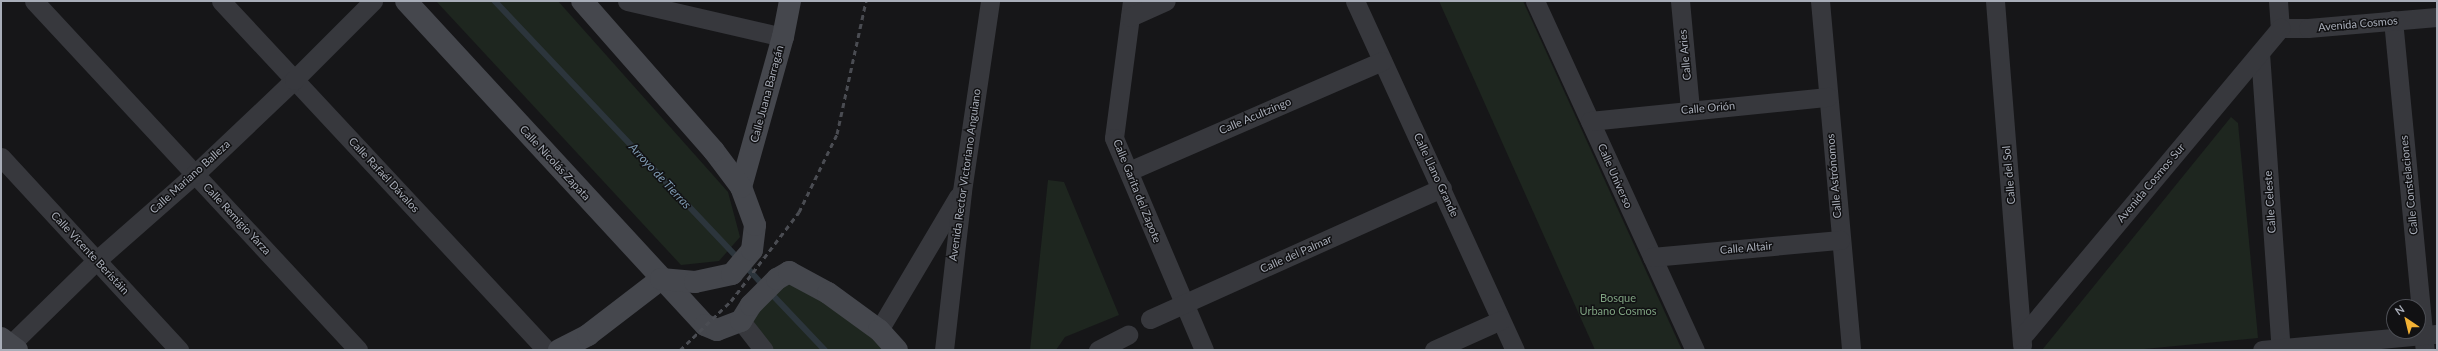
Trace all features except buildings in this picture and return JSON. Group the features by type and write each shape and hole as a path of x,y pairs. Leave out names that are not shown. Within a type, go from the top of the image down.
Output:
{"street":[{"name":"Calle Remigio Yarza","path":"34,1 358,350"},
{"name":"Calle Rafaél Dávalos","path":"221,1 546,350"},
{"name":"Calle Mariano Balleza","path":"8,346 97,260 195,174 294,80 373,1"},
{"name":"Calle Nicolás Zapata","path":"406,1 661,279 705,324 717,330 746,313"},
{"path":"559,350 588,335 661,279 695,282 732,274 752,250 755,224 741,187 714,151 582,1"},
{"path":"627,1 783,37"},
{"name":"Calle Juana Barragán","path":"741,187 783,37 790,1"},
{"name":"Avenida Rector Victoriano Anguiano","path":"944,350 962,191 990,1"},
{"path":"1131,9 1166,1"},
{"name":"Calle Llano Grande","path":"1355,1 1442,188 1514,350"},
{"name":"Calle Universo","path":"1535,1 1695,350"},
{"name":"Calle Aries","path":"1680,1 1690,109"},
{"name":"Calle Astrónomos","path":"1820,1 1840,240 1851,350"},
{"name":"Calle del Sol","path":"1995,1 2022,344"},
{"path":"2278,1 2280,28"},
{"name":"Calle Garita del Zapote","path":"1131,9 1114,138 1204,350"},
{"name":"Avenida Cosmos","path":"2280,28 2308,28 2437,17"},
{"name":"Calle Constelaciones","path":"2393,20 2429,340"},
{"name":"Avenida Cosmos Sur","path":"2022,344 2280,28"},
{"name":"Calle Celeste","path":"2260,53 2274,349"},
{"name":"Calle Acultzingo","path":"1128,171 1382,61"},
{"name":"Calle Orión","path":"1590,120 1690,109 1828,97"},
{"name":"Calle Vicente Beristáin","path":"1,157 180,350"},
{"name":"Calle del Palmar","path":"1150,319 1442,188"},
{"path":"879,330 962,191"},
{"name":"Calle Altair","path":"1652,257 1840,240"},
{"path":"764,350 746,313 777,279 789,272 828,293 879,330 897,350"},
{"path":"1434,350 1501,320"},
{"path":"1098,350 1128,335"},
{"path":"2274,349 2429,340"}],"green space":[{"path":"436,1 558,1 728,192 740,237 719,261 681,265"},
{"name":"Bosque Urbano Cosmos","path":"1439,1 1523,1 1682,350 1595,350"},
{"path":"2231,117 2238,123 2258,338 2134,350 2042,350"},
{"path":"1048,180 1064,182 1119,315 1065,337 1056,350 1030,350"},
{"path":"788,283 814,289 869,335 883,350 767,350 750,329 763,297"}],"waterway":[{"name":"Arroyo de Tierras","path":"495,1 738,258"},
{"name":"Arroyo de Tierras","path":"746,266 764,286"},
{"name":"Arroyo de Tierras","path":"770,292 825,350"}],"railway":[{"path":"680,350 731,301 799,212 837,134 866,1"}]}
